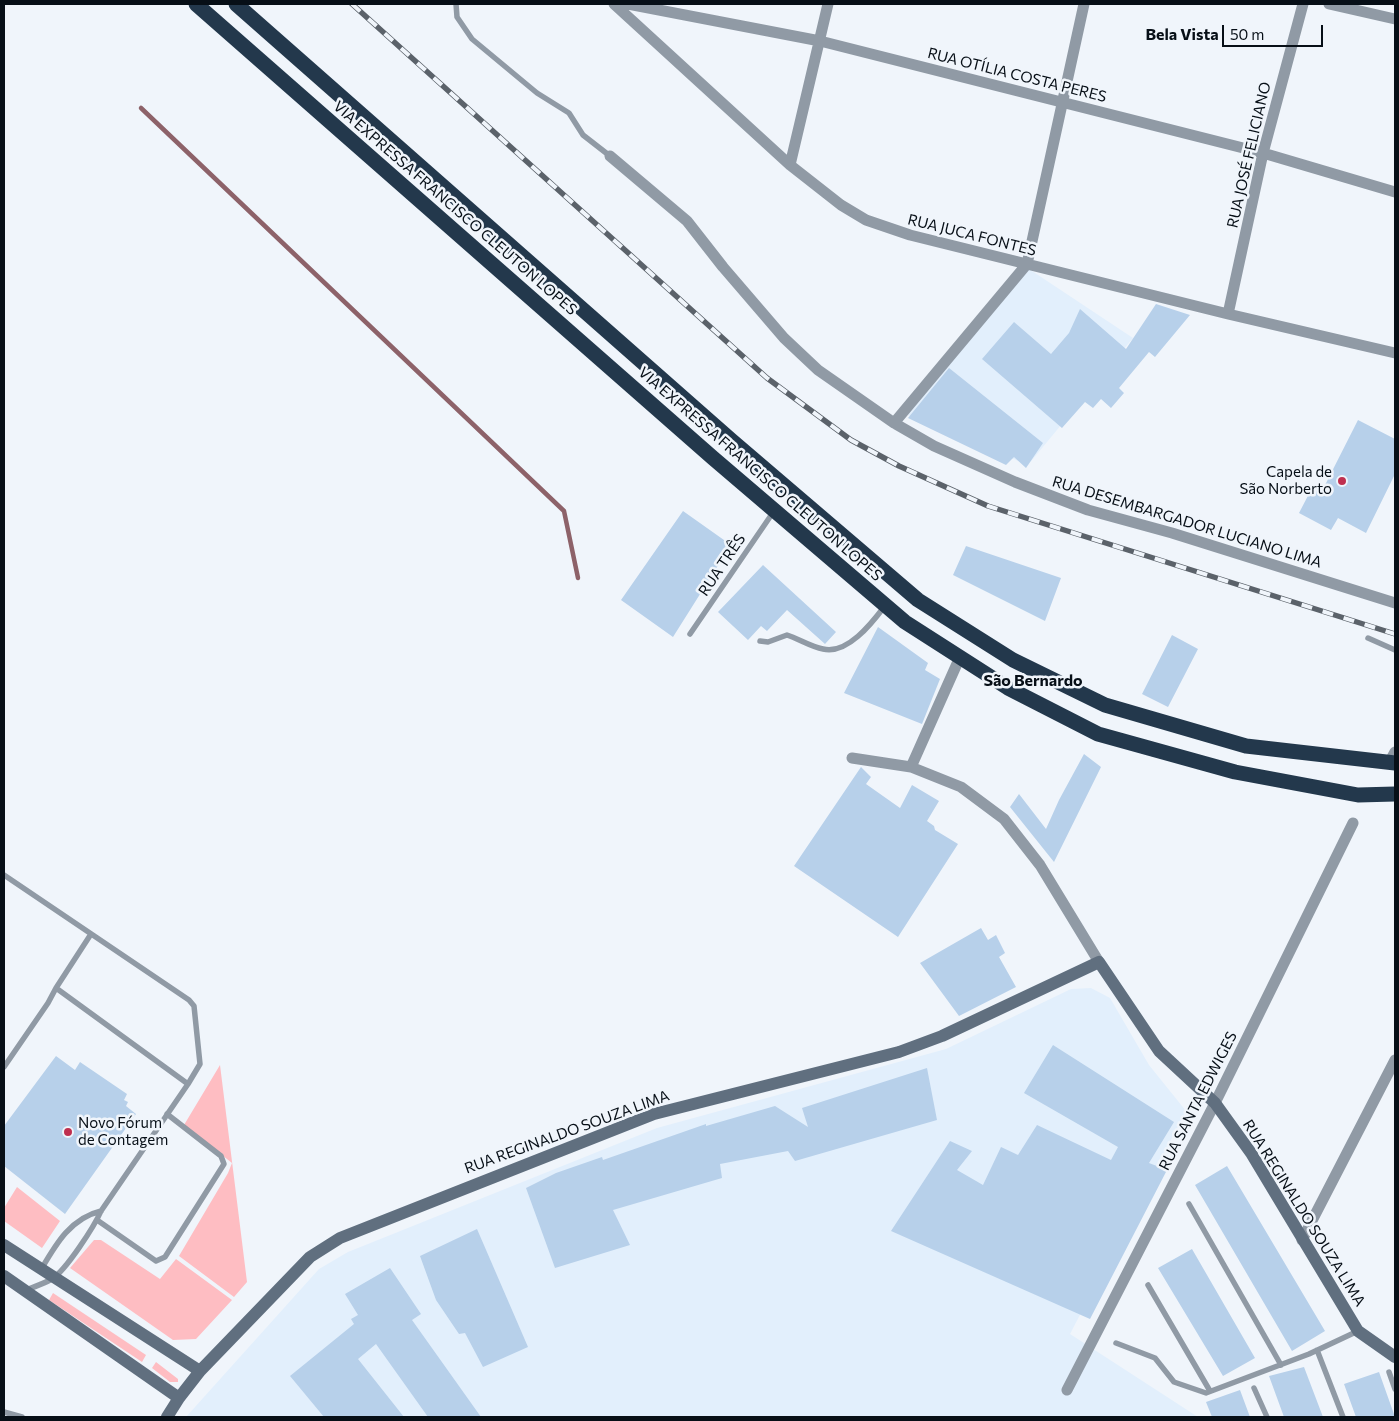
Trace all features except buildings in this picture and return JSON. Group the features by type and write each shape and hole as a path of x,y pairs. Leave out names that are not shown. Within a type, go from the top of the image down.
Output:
{"highway":[{"name":"VIA EXPRESSA FRANCISCO CLEUTON LOPES","path":"196,4 905,622 1008,688 1098,734 1235,772 1358,795 1395,794"},
{"name":"VIA EXPRESSA FRANCISCO CLEUTON LOPES","path":"236,4 732,441 918,600 1013,660 1104,705 1246,746 1393,759"}],"street":[{"name":"RUA JUCA FONTES","path":"614,4 790,165 841,205 866,220 910,235 1228,314 1395,353"},
{"name":"RUA OTÍLIA COSTA PERES","path":"628,4 820,41 1263,152 1395,192"},
{"path":"790,165 828,4"},
{"path":"894,423 1027,264 1084,4"},
{"name":"RUA JOSÉ FELICIANO","path":"1228,314 1263,152 1302,4"},
{"path":"1329,4 1395,19"},
{"name":"RUA DESEMBARGADOR LUCIANO LIMA","path":"610,156 687,221 723,267 784,338 818,370 894,423 934,446 1015,482 1088,510 1172,533 1395,604"},
{"path":"911,767 960,658"},
{"name":"RUA REGINALDO SOUZA LIMA","path":"852,758 911,767 962,787 1004,819 1040,865 1099,962 1159,1051 1215,1103 1251,1154 1358,1331 1395,1356"},
{"name":"RUA SANTA EDWIGES","path":"1067,1390 1215,1103 1353,823"},
{"name":"RUA REGINALDO SOUZA LIMA","path":"167,1417 200,1371 310,1257 340,1238 654,1114 899,1052 942,1036 1099,962"},
{"path":"1302,1240 1395,1060"},
{"path":"4,1245 200,1371"},
{"path":"4,1276 179,1398"}],"lane":[{"path":"456,4 457,16 472,39 537,93 568,113 583,135 610,156"},
{"name":"RUA TRÊS","path":"690,634 775,510"},
{"path":"760,640 768,642 787,635 824,650 838,648 867,630 885,605"},
{"path":"1368,638 1395,650"},
{"path":"4,875 189,1000 194,1006 200,1064 132,1169 101,1211 97,1220 53,1278 24,1290"},
{"path":"4,1067 48,1003 91,934"},
{"path":"56,988 188,1084"},
{"path":"97,1220 156,1261 165,1257 224,1164 221,1156 167,1114"},
{"path":"1189,1204 1281,1364"},
{"path":"41,1270 64,1234 86,1215 101,1211"},
{"path":"1148,1284 1210,1391"},
{"path":"1116,1344 1155,1358 1174,1382 1206,1393 1317,1350 1358,1331"},
{"path":"1317,1350 1343,1417"},
{"path":"1389,1372 1395,1389"},
{"path":"1254,1388 1267,1417"},
{"path":"4,1412 22,1417"}],"shaded area":[{"path":"1029,269 1133,338 1028,465 905,414"},
{"path":"1091,988 1110,998 1149,1065 1186,1111 1070,1334 1198,1417 186,1417 319,1269 348,1252 657,1128 946,1049 1071,989"},
{"path":"220,1065 247,1282 234,1297 179,1256 232,1163 184,1125"},
{"path":"17,1187 60,1221 42,1248 4,1221 4,1208"},
{"path":"94,1240 101,1240 160,1279 176,1259 232,1300 196,1339 173,1340 70,1268"},
{"path":"53,1293 146,1355 142,1362 49,1300"},
{"path":"156,1362 178,1379 178,1382 170,1382 152,1368"}],"waterway":[{"path":"141,108 564,511 578,578"}],"railway":[{"path":"352,4 767,378 851,440 899,466 988,506 1395,634"}],"place":[{"name":"Capela de São Norberto","path":"1342,481"},
{"name":"Novo Fórum de Contagem","path":"68,1132"}],"district":[{"name":"Bela Vista","path":"1182,35"},
{"name":"São Bernardo","path":"1033,681"}]}
